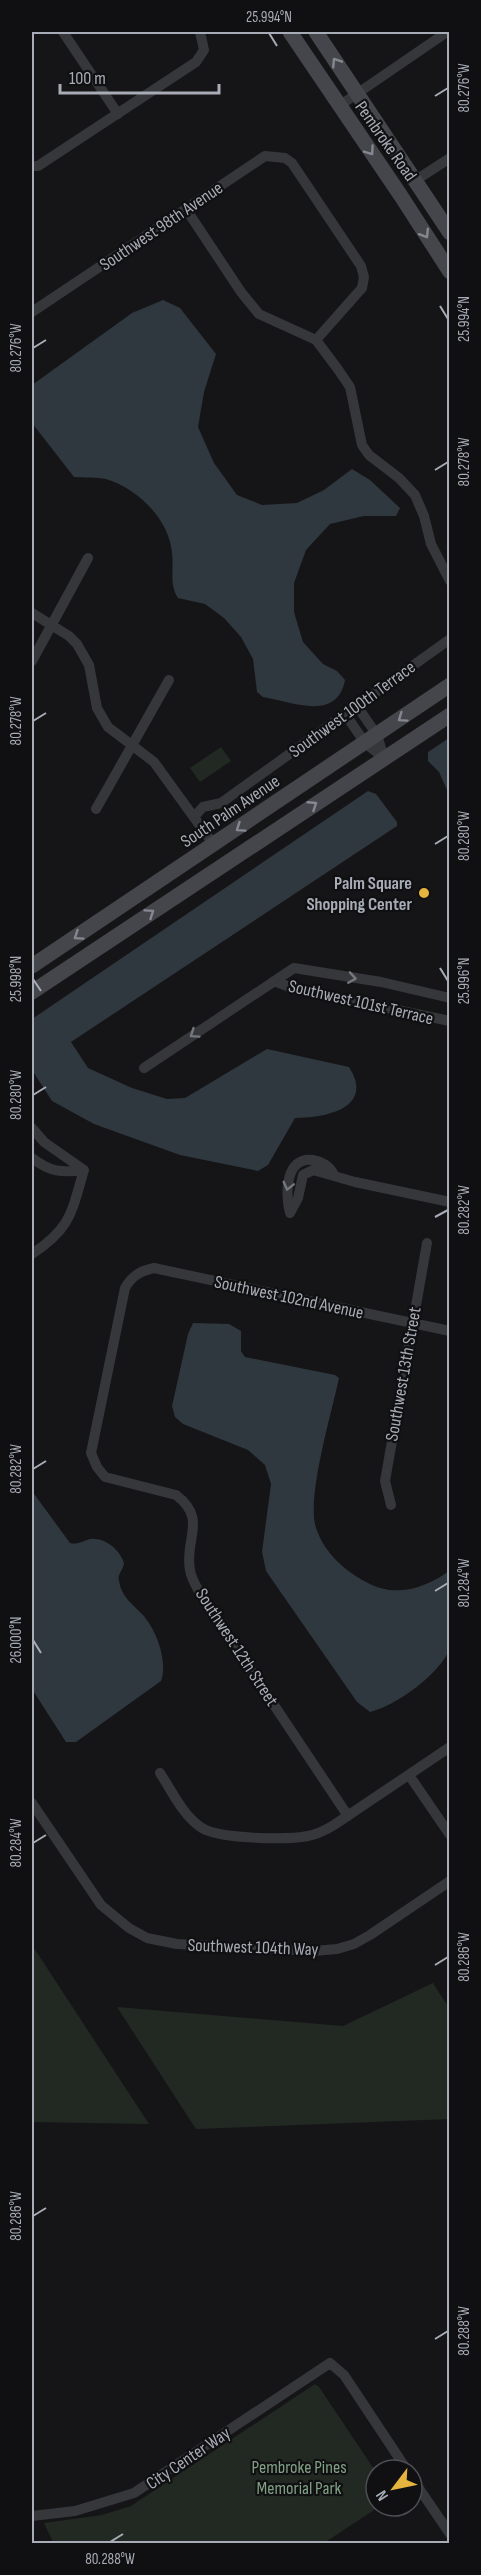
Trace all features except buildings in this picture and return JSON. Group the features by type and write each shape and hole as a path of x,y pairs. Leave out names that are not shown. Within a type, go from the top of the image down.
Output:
{"main road":[{"name":"Pembroke Road","path":"290,32 450,272"},
{"name":"Pembroke Road","path":"316,32 450,232"},
{"name":"South Palm Avenue","path":"32,966 450,685"},
{"path":"32,992 450,715"}],"street":[{"path":"63,32 118,114"},
{"path":"32,166 38,166 196,62 204,50 200,32"},
{"path":"339,106 447,32"},
{"name":"Southwest 98th Avenue","path":"32,312 265,156 285,158 292,163 361,266 364,277 362,288 316,340"},
{"path":"416,180 450,158"},
{"path":"186,209 241,292 260,314 316,340 350,387 362,445 369,455 399,478 415,495 424,516 431,544 450,581"},
{"path":"32,661 88,558"},
{"path":"32,613 69,636 77,644 89,665 97,708 108,727 153,762 214,845"},
{"name":"Southwest 100th Terrace","path":"194,817 203,807 221,802 450,639"},
{"path":"96,809 169,680"},
{"path":"357,706 371,739 384,758"},
{"path":"346,715 371,739"},
{"name":"Southwest 101st Terrace","path":"144,1068 294,968 381,982 450,998"},
{"name":"Southwest 101st Terrace","path":"274,981 295,990 450,1021"},
{"path":"33,1133 84,1170"},
{"path":"32,1158 40,1165 61,1173 84,1170"},
{"path":"335,1175 331,1169 316,1161 302,1161 295,1165 285,1197 290,1213 298,1198 303,1175 307,1172 319,1171 355,1182 450,1202"},
{"path":"32,1254 54,1238 71,1218 84,1170"},
{"name":"Southwest 13th Street","path":"391,1505 385,1481 427,1242"},
{"name":"Southwest 102nd Avenue","path":"130,1278 142,1271 154,1268 450,1331"},
{"name":"Southwest 12th Street","path":"130,1278 125,1288 91,1453 97,1467 105,1476 176,1495 192,1511 194,1530 190,1570 202,1597 348,1816"},
{"path":"160,1773 191,1818 202,1828 216,1834 298,1837 319,1833 450,1748"},
{"path":"409,1774 450,1835"},
{"name":"Southwest 104th Way","path":"32,1803 101,1905 115,1918 147,1938 177,1944 325,1950 354,1944 450,1881"},
{"name":"City Center Way","path":"32,2516 75,2511 134,2493 330,2363 344,2375 399,2458"},
{"path":"424,2496 450,2534"}],"green space":[{"path":"221,747 231,761 200,782 190,768"},
{"path":"32,1945 149,2124 32,2122"},
{"path":"433,1983 449,2008 449,2119 196,2129 117,2007 343,2026"},
{"name":"Pembroke Pines Memorial Park","path":"315,2384 367,2458 364,2458 364,2517 324,2543 54,2544 44,2523 102,2515 131,2506"}],"shaded area":[{"path":"163,300 180,308 216,354 204,392 198,427 214,463 237,495 262,505 297,503 324,490 352,469 370,480 400,508 396,516 364,516 330,524 306,550 294,583 294,612 303,642 323,664 337,671 345,680 340,693 333,701 323,705 300,705 263,697 257,692 253,659 241,637 224,618 205,604 178,598 175,593 170,540 165,528 150,507 129,490 106,479 74,477 32,423 32,385 132,313"},
{"path":"449,738 450,789 447,790 439,772 428,761 428,752"},
{"path":"368,791 376,794 397,822 397,826 71,1042 88,1068 132,1088 167,1099 185,1098 267,1049 349,1067 355,1081 356,1092 352,1101 333,1113 295,1118 268,1165 258,1171 180,1155 94,1124 52,1101 32,1070 32,1019"},
{"path":"193,1323 229,1324 241,1331 241,1351 245,1357 335,1375 339,1378 314,1497 316,1528 330,1554 337,1561 368,1583 389,1590 420,1586 449,1571 450,1648 445,1658 428,1678 404,1696 381,1709 370,1712 357,1702 266,1571 262,1552 271,1484 265,1465 248,1450 183,1424 175,1417 172,1406 188,1334"},
{"path":"32,1491 70,1543 90,1539 101,1540 111,1545 119,1553 124,1563 119,1574 122,1591 153,1629 162,1656 161,1681 76,1742 66,1742 32,1689"}],"place":[{"name":"Palm Square Shopping Center","path":"424,893"}]}
